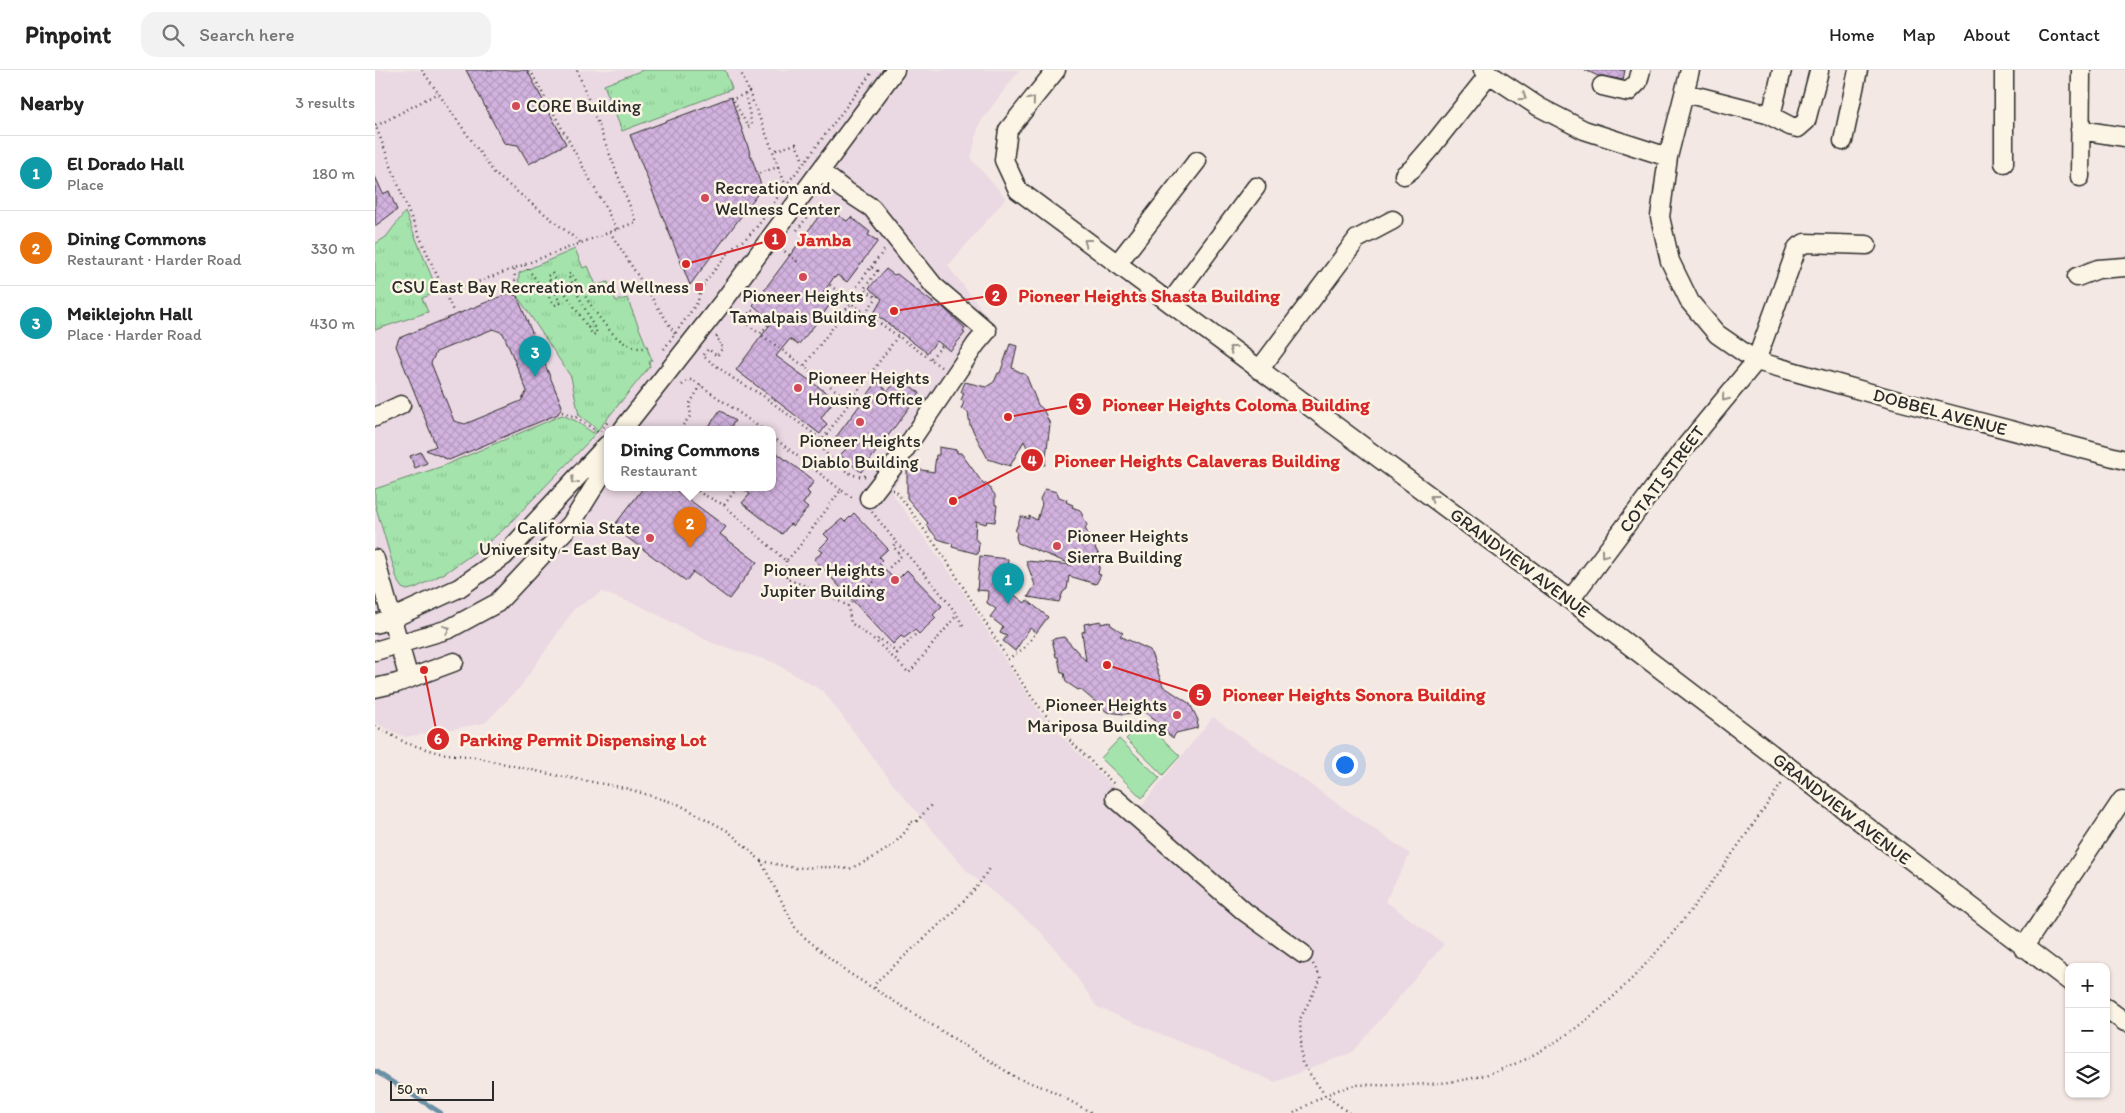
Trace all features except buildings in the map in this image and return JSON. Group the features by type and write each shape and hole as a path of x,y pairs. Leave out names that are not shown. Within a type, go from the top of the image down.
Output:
{"street":[{"path":"623,424 820,171 895,70"},
{"name":"GRANDVIEW AVENUE","path":"1056,70 1008,130 1004,160 1018,190 1570,600 2023,948 2065,978"},
{"path":"1602,86 1628,92 1638,82 1641,70"},
{"name":"DOBBEL AVENUE","path":"1689,70 1685,93 1667,156 1660,217 1670,261 1690,302 1717,334 1756,360 1899,401 2125,460"},
{"path":"1771,116 1782,70"},
{"path":"1843,141 1858,70"},
{"path":"2004,70 2004,163"},
{"path":"2080,177 2081,70"},
{"path":"1685,93 1771,116 1798,128 1806,121 1819,71"},
{"path":"1404,175 1412,169 1432,146 1486,72 1539,107 1584,130 1667,156"},
{"path":"2081,130 2125,138"},
{"path":"1117,264 1197,161"},
{"path":"820,171 872,208 934,286 987,331 976,344 893,467 865,503"},
{"path":"1169,303 1255,187"},
{"path":"1259,370 1357,239 1393,220"},
{"name":"COTATI STREET","path":"1570,600 1681,452 1756,360 1797,248 1805,243 1867,245"},
{"path":"2077,277 2098,269 2125,267"},
{"path":"375,417 401,405"},
{"path":"375,624 393,618 459,588 504,556 604,448"},
{"path":"375,651 401,645 449,629 497,603 571,524 604,471"},
{"path":"375,559 401,645 409,679"},
{"path":"375,688 409,679 454,662"},
{"path":"1117,794 1245,912 1303,954"},
{"path":"2023,948 2122,800"},
{"path":"2110,1011 2125,1022"}],"path":[{"path":"422,70 495,174 581,243"},
{"path":"531,70 617,230"},
{"path":"446,294 636,222 577,70"},
{"path":"740,70 786,185"},
{"path":"664,349 697,303 703,284 735,245 743,242 750,234 874,70"},
{"path":"745,94 752,125 748,127 733,99 749,92"},
{"path":"437,93 375,125 409,213 454,313"},
{"path":"773,152 796,144 804,163"},
{"path":"757,174 778,167"},
{"path":"792,236 811,212"},
{"path":"610,232 675,334"},
{"path":"787,243 782,249 799,263"},
{"path":"848,298 889,244"},
{"path":"525,264 555,305 560,303 548,276 552,273 593,335 597,333 568,275 571,273 601,319 619,340 637,348 648,347"},
{"path":"865,313 877,297 863,289 877,271 871,267"},
{"path":"513,295 515,288 514,268"},
{"path":"830,285 848,298 851,303 931,359"},
{"path":"804,366 851,303"},
{"path":"744,322 751,310 770,322 760,334"},
{"path":"728,323 734,314 851,402"},
{"path":"722,330 716,338 721,342 719,345 723,347 717,356 708,350 703,356 734,379 761,395 822,440"},
{"path":"862,477 853,474 830,457 821,448 822,440 898,336"},
{"path":"681,385 688,380 693,380 758,426"},
{"path":"682,426 691,414 689,405 701,385"},
{"path":"562,412 575,417 599,432 604,430"},
{"path":"776,439 841,490 865,503 930,583 942,593 964,627"},
{"path":"786,561 798,548 841,490"},
{"path":"890,492 895,490 947,561 1008,659 1024,648 1036,633"},
{"path":"698,491 724,505 786,561 787,580 825,593 848,606"},
{"path":"724,505 735,491"},
{"path":"886,571 901,556 893,546 896,542"},
{"path":"848,606 874,582"},
{"path":"848,606 851,623 876,641 909,673 957,615"},
{"path":"876,641 879,638 897,653 915,635"},
{"path":"1011,666 1033,699 1117,794"},
{"path":"375,726 406,743 439,753 475,757 554,775 625,788 678,804 728,831 761,861 797,931 844,970 1017,1078 1047,1089 1092,1113"},
{"path":"1294,1113 1325,1095 1356,1086 1438,1084 1493,1072 1548,1047 1587,1020 1671,936 1791,770"},
{"path":"761,861 795,868 830,866 849,869 871,859 892,846 907,830 910,822 916,822 932,804"},
{"path":"875,989 876,982 909,954 963,902 977,887 990,867"},
{"path":"1303,954 1311,960 1321,978 1300,1020 1302,1063 1325,1095 1349,1113"}],"shaded area":[{"name":"California State University - East Bay","path":"375,70 1019,70 979,124 971,159 1006,198 948,266 997,329 891,492 959,585 1040,713 1073,748 1138,810 1213,717 1410,854 1385,901 1444,944 1353,1052 1275,1082 1097,1007 1068,964 1040,931 966,870 893,784 824,692 773,662 712,643 643,607 602,592 574,609 521,686 485,723 405,737 375,723"}],"green space":[{"path":"643,70 725,70 732,89 622,131 604,85"},
{"path":"405,212 438,292 422,298 428,312 375,330 375,244 386,237"},
{"path":"575,249 583,268 588,266 596,285 608,282 616,301 627,298 652,360 649,362 650,366 589,441 506,527 484,546 445,573 415,588 407,590 402,588 398,582 375,504 375,489 443,466 562,415 576,421 593,433 596,428 579,415 571,377 518,297 519,273"},
{"path":"1144,721 1180,756 1163,775 1126,739"},
{"path":"1119,739 1160,778 1142,798 1101,758"}],"waterway":[{"path":"375,1071 441,1113"}],"place":[{"name":"CORE Building","path":"516,106"},
{"name":"Recreation and Wellness Center","path":"705,198"},
{"name":"Jamba","path":"686,264"},
{"name":"Pioneer Heights Tamalpais Building","path":"803,277"},
{"name":"CSU East Bay Recreation and Wellness","path":"699,287"},
{"name":"Pioneer Heights Shasta Building","path":"894,311"},
{"name":"Meiklejohn Hall","path":"535,377"},
{"name":"Pioneer Heights Housing Office","path":"798,388"},
{"name":"Pioneer Heights Coloma Building","path":"1008,417"},
{"name":"Pioneer Heights Diablo Building","path":"860,422"},
{"name":"Pioneer Heights Calaveras Building","path":"953,501"},
{"name":"California State University - East Bay","path":"650,538"},
{"name":"Pioneer Heights Sierra Building","path":"1057,546"},
{"name":"Dining Commons","path":"690,548"},
{"name":"Pioneer Heights Jupiter Building","path":"895,580"},
{"name":"El Dorado Hall","path":"1008,604"},
{"name":"Pioneer Heights Sonora Building","path":"1107,665"},
{"name":"Parking Permit Dispensing Lot","path":"424,670"},
{"name":"Pioneer Heights Mariposa Building","path":"1177,715"}]}
